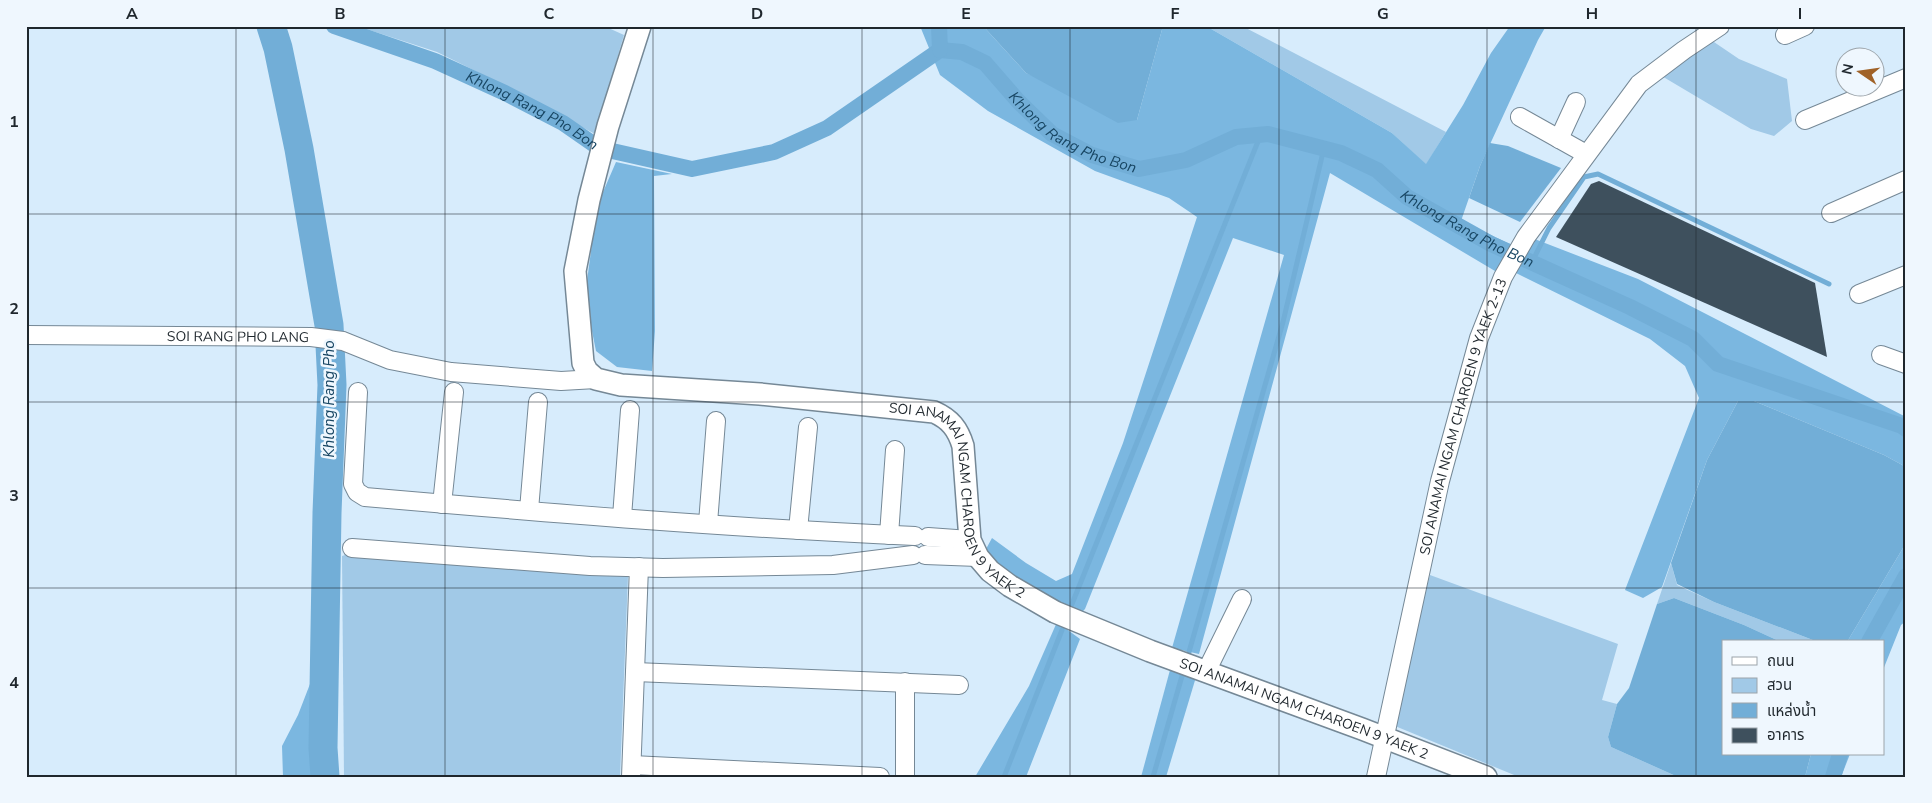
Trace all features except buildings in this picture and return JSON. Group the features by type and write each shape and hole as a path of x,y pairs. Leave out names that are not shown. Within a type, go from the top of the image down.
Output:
{"street":[{"path":"596,379 587,371 583,363 575,270 589,200 608,126 640,26"},
{"name":"SOI ANAMAI NGAM CHAROEN 9 YAEK 2-13","path":"1376,777 1383,737 1440,481 1479,338 1503,277 1526,237 1639,84 1720,26"},
{"path":"1785,35 1805,26"},
{"path":"1805,120 1906,78"},
{"path":"1559,139 1576,102"},
{"path":"1520,117 1586,154"},
{"path":"1831,213 1906,180"},
{"path":"1859,294 1906,275"},
{"name":"SOI RANG PHO LANG","path":"26,335 311,337 343,341 390,360 451,372 561,381 596,379"},
{"path":"1881,355 1906,364"},
{"name":"SOI ANAMAI NGAM CHAROEN 9 YAEK 2","path":"596,379 621,385 760,394 934,412 946,418 958,431 963,446 974,549 990,571 1010,586 1055,612 1190,666 1486,777"},
{"path":"358,392 353,484 357,492 365,497 798,530 909,536 974,549"},
{"path":"442,504 454,392"},
{"path":"528,510 538,402"},
{"path":"622,517 630,410"},
{"path":"708,523 716,421"},
{"path":"798,530 808,427"},
{"path":"895,450 913,556"},
{"path":"352,548 590,566 639,567 833,565 974,549"},
{"path":"639,567 631,771 880,777"},
{"path":"1190,666 1242,599"},
{"path":"635,672 959,685"},
{"path":"905,682 905,777"}],"green space":[{"path":"357,26 604,26 624,35 595,134 504,85 437,52"},
{"path":"1206,26 1242,26 1446,132 1426,165 1392,133"},
{"path":"1711,40 1739,59 1787,79 1792,121 1774,136 1751,129 1660,75"},
{"path":"348,554 628,576 620,777 344,777 342,556"},
{"path":"1671,563 1677,585 1714,602 1813,640 1777,640 1744,625 1674,598 1657,604"},
{"path":"1430,575 1618,644 1602,700 1617,704 1608,737 1611,747 1678,777 1519,777 1395,726 1393,716"}],"shaded area":[{"path":"920,26 983,26 1026,73 1137,120 1163,26 1206,26 1392,133 1426,164 1463,105 1491,53 1510,26 1546,26 1480,166 1461,221 1525,251 1532,238 1638,279 1906,417 1906,467 1884,455 1754,401 1738,401 1707,460 1662,587 1643,598 1625,590 1699,398 1685,366 1650,339 1514,272 1495,271 1330,173 1199,654 1172,648 1284,255 1233,238 1085,609 1079,615 1005,573 986,549 992,538 1026,563 1056,581 1072,574 1123,443 1197,217 1169,198 1095,171 988,111 940,75"},
{"path":"616,162 672,174 654,176 655,331 652,371 617,367 596,351 585,296 597,206"},
{"path":"1906,543 1906,621 1901,625 1884,668 1884,640 1848,640"},
{"path":"1057,622 1080,639 1026,777 975,777 1029,686"},
{"path":"1170,670 1196,677 1166,777 1141,777"},
{"path":"315,671 320,777 283,777 282,746 298,715"},
{"path":"1810,756 1849,756 1841,777 1805,777"}],"water":[{"path":"983,26 1163,26 1137,120 1118,123 1026,73"},
{"path":"1490,143 1508,146 1561,168 1520,222 1469,198"},
{"path":"1738,401 1754,401 1884,455 1906,467 1906,543 1848,640 1813,640 1714,602 1677,584 1671,563 1707,460"},
{"path":"1674,598 1744,625 1777,640 1722,640 1722,756 1810,756 1805,777 1678,777 1611,747 1608,737 1617,704 1629,688 1657,604"}],"waterway":[{"name":"Khlong Rang Pho","path":"271,26 278,48 299,149 329,325 332,385 327,513 323,748 325,777"},
{"name":"Khlong Rang Pho Bon","path":"334,26 435,61 505,93 563,123 599,148 692,169 774,152 827,128 940,50 962,52 985,63 1018,101 1052,134 1092,155 1139,169 1186,160 1236,137 1268,134 1341,153 1377,170 1407,197 1491,244 1630,307 1693,339 1718,364 1902,426 1906,429"},
{"path":"939,26 940,50"},
{"path":"1072,604 1261,134"},
{"path":"1187,659 1283,322 1324,148"},
{"path":"1532,262 1549,228 1584,177 1598,174 1829,284"},
{"path":"1870,640 1906,576"},
{"path":"1004,777 1062,630"},
{"path":"1153,777 1184,669"},
{"path":"1833,777 1839,756"}]}
